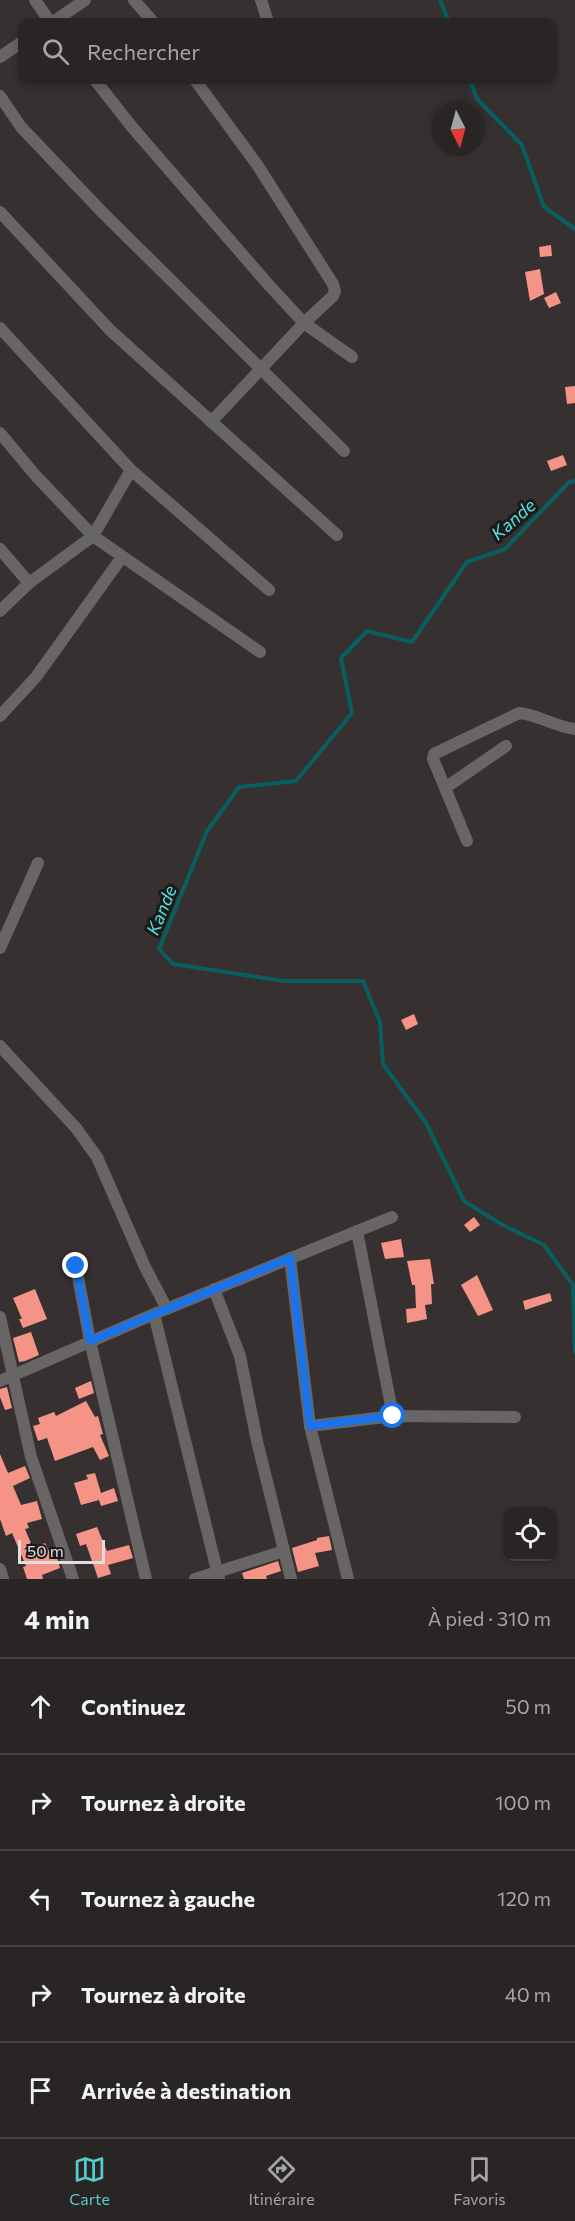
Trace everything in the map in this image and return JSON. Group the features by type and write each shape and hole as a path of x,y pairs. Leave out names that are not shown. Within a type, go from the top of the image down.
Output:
{"street":[{"path":"34,0 48,18"},
{"path":"57,18 85,0"},
{"path":"134,0 150,18"},
{"path":"261,0 267,18"},
{"path":"0,57 18,45"},
{"path":"98,84 132,127 304,323 352,357"},
{"path":"198,84 258,166 333,284 335,291 333,296 304,323 211,422"},
{"path":"0,96 21,127 104,214 344,451"},
{"path":"0,213 110,330 337,535"},
{"path":"0,328 131,470 269,590"},
{"path":"0,433 36,476 93,536 260,652"},
{"path":"0,611 29,583 93,536 131,470"},
{"path":"0,549 29,583"},
{"path":"0,716 36,677 122,556"},
{"path":"467,841 433,759 434,754 513,715 525,714 575,729"},
{"path":"444,788 506,746"},
{"path":"0,948 38,863"},
{"path":"0,1046 75,1128 97,1157 145,1267 167,1309"},
{"path":"0,1381 154,1314 392,1217"},
{"path":"357,1231 393,1416"},
{"path":"290,1258 310,1426 348,1579"},
{"path":"76,1266 90,1341 146,1579"},
{"path":"214,1289 240,1356 257,1441 291,1579"},
{"path":"154,1314 218,1576"},
{"path":"0,1317 32,1456 73,1579"},
{"path":"310,1426 393,1416 516,1417"},
{"path":"195,1579 218,1576 284,1551"},
{"path":"0,1569 3,1579"}],"building":[{"path":"551,245 552,256 540,257 539,247"},
{"path":"540,269 544,294 530,301 525,272"},
{"path":"556,292 561,303 549,308 544,298"},
{"path":"575,386 575,403 567,404 565,387"},
{"path":"563,455 567,465 551,471 547,461"},
{"path":"414,1014 418,1024 406,1030 401,1020"},
{"path":"474,1217 480,1225 470,1232 464,1225"},
{"path":"401,1239 404,1257 385,1259 381,1243"},
{"path":"430,1259 434,1284 431,1284 432,1304 425,1305 427,1319 407,1323 406,1309 416,1308 415,1285 412,1285 407,1261"},
{"path":"477,1275 493,1310 478,1316 461,1285"},
{"path":"35,1289 47,1319 23,1328 19,1319 22,1319 13,1298"},
{"path":"550,1293 552,1301 525,1310 523,1301"},
{"path":"31,1332 39,1355 19,1362 13,1338"},
{"path":"91,1381 94,1393 79,1399 75,1388"},
{"path":"7,1387 12,1408 5,1410 0,1397 0,1389"},
{"path":"86,1401 95,1417 98,1416 103,1434 100,1435 109,1456 100,1460 93,1447 55,1461 47,1438 38,1441 33,1426 40,1424 38,1418 54,1412 56,1416"},
{"path":"0,1454 8,1473 25,1466 30,1478 13,1486 21,1505 37,1501 42,1519 27,1523 29,1528 25,1529 33,1548 45,1543 53,1559 57,1557 60,1568 42,1575 43,1579 27,1579 23,1567 26,1566 12,1533 6,1536 0,1519"},
{"path":"95,1473 101,1493 114,1488 118,1501 101,1506 99,1500 81,1505 74,1483 88,1479 86,1475"},
{"path":"97,1527 107,1551 129,1545 133,1558 108,1565 111,1574 98,1578 86,1544 80,1546 76,1534"},
{"path":"329,1536 332,1550 315,1553 319,1566 298,1572 292,1548"},
{"path":"278,1561 281,1571 266,1576 267,1579 244,1579 242,1573"}],"waterway":[{"name":"Kande","path":"440,0 447,18"},
{"name":"Kande","path":"471,84 477,99 522,145 544,207 575,229"},
{"name":"Kande","path":"575,481 569,482 505,549 467,562 412,642 367,631 341,658 352,713 296,781 239,787 207,831 159,949 173,964 284,981 363,981 380,1022 383,1064 426,1123 464,1201 501,1224 544,1245 573,1285 575,1352"}],"route":[{"path":"76,1266 90,1341 290,1258 310,1426 393,1416"}]}
